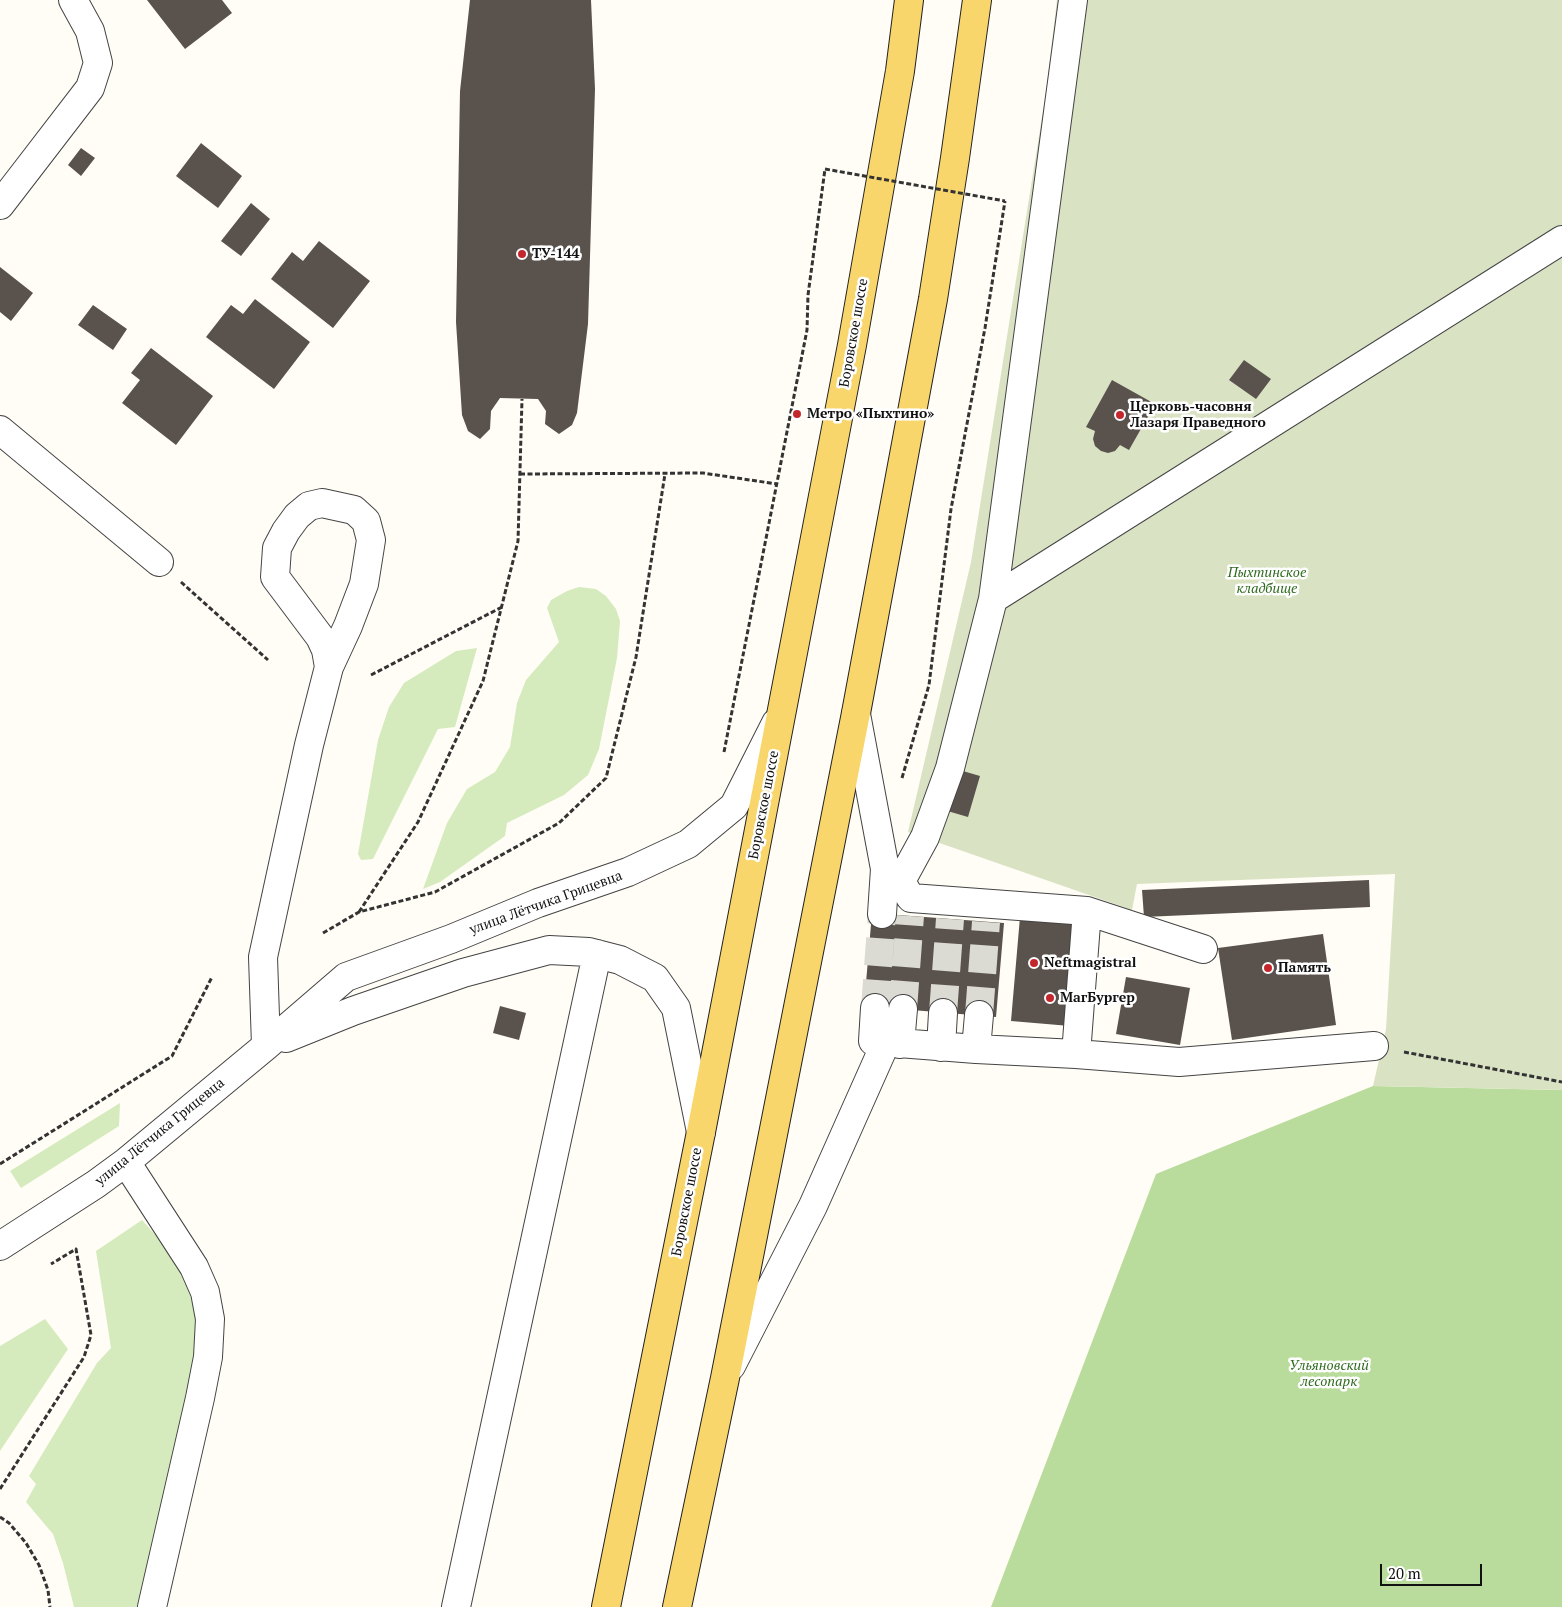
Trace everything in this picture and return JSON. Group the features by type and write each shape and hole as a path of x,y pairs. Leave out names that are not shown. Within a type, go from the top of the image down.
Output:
{"main road":[{"name":"Боровское шоссе","path":"606,1607 701,1132 856,326 900,71 909,0"},
{"path":"677,1607 725,1378 856,713 933,299 977,0"}],"street":[{"path":"0,205 90,88 98,63 90,31 73,0"},
{"path":"882,914 902,891 925,837 950,768 993,599 1073,0"},
{"path":"993,599 1562,240"},
{"path":"0,430 159,562"},
{"path":"266,1046 263,957 329,667 348,626 364,584 371,540 366,522 354,510 322,503 309,506 286,531 277,548 275,577 320,636 326,650 329,667"},
{"name":"улица Лётчика Грицевца","path":"0,1246 96,1184 126,1162 346,977 451,939 538,903 628,872 688,844 734,806 782,712"},
{"path":"856,713 902,891"},
{"path":"902,891 951,910 987,913 1087,912 1203,948"},
{"path":"1076,1054 1087,912"},
{"name":"улица Лётчика Грицевца","path":"266,1046 353,1011 463,973 549,950 589,952 620,960 655,978 676,1008 701,1132"},
{"path":"456,1607 597,954"},
{"path":"875,1008 873,1041 941,1047 1076,1054 1179,1062 1374,1046"},
{"path":"725,1378 813,1206 893,1043 903,1010"},
{"path":"941,1047 943,1013"},
{"path":"976,1049 979,1015"},
{"path":"126,1162 194,1267 205,1292 210,1319 208,1357 200,1398 152,1607"}],"path":[{"path":"724,753 807,330 808,295 825,169 1004,201 986,328 951,509 928,685 900,786"},
{"path":"359,912 418,822 483,680 518,541 522,398"},
{"path":"520,474 703,473 777,484"},
{"path":"323,933 359,912 436,892 558,823 606,778 636,657 665,474"},
{"path":"159,562 268,660"},
{"path":"372,675 502,607"},
{"path":"0,1164 172,1056 212,977"},
{"path":"1374,1046 1562,1082"},
{"path":"0,1489 84,1356 91,1335 76,1249 51,1264"},
{"path":"0,1517 26,1543 39,1565 48,1590 50,1607"}],"green space":[{"name":"Пыхтинское кладбище","path":"1057,0 1562,0 1562,1090 1373,1086 1386,1029 1395,874 1137,884 1132,910 908,832 971,562 1046,92"},
{"path":"579,587 596,589 606,596 616,609 620,621 617,658 599,749 588,775 564,795 507,823 505,836 440,882 423,889 447,823 467,789 495,772 510,747 517,703 526,680 559,642 547,608 551,600"},
{"path":"477,648 455,727 438,729 373,859 361,860 358,854 378,740 389,707 404,683 456,651"},
{"name":"Ульяновский лесопарк","path":"1373,1086 1562,1090 1562,1607 991,1607 1156,1174"},
{"path":"120,1103 119,1126 21,1188 10,1171"},
{"path":"142,1220 169,1250 187,1283 195,1314 196,1349 180,1427 137,1607 74,1607 63,1563 53,1534 26,1502 36,1484 29,1476 97,1363 111,1348 96,1251"},
{"path":"45,1319 68,1349 0,1451 0,1346"}],"building":[{"path":"147,0 222,0 232,13 185,49"},
{"path":"470,0 591,0 595,89 588,324 577,413 572,425 559,434 545,424 546,411 538,399 500,398 491,411 490,429 480,439 468,431 462,415 456,322 460,91"},
{"path":"201,143 242,176 218,208 176,176"},
{"path":"81,148 95,158 81,176 68,165"},
{"path":"251,203 270,219 241,256 221,241"},
{"path":"319,241 370,281 333,328 271,279 292,252 303,261"},
{"path":"0,267 33,293 11,321 0,312"},
{"path":"255,299 310,342 274,389 206,337 231,305 243,314"},
{"path":"93,305 127,329 113,350 78,325"},
{"path":"151,348 213,396 176,445 122,403 140,380 131,373"},
{"path":"1244,360 1271,379 1256,399 1229,380"},
{"name":"Церковь-часовня Лазаря Праведного","path":"1112,380 1155,404 1129,450 1120,445 1115,451 1108,453 1101,451 1095,446 1093,439 1095,431 1086,427"},
{"path":"956,769 980,776 968,817 944,810"},
{"path":"1369,880 1370,907 1144,917 1142,890"},
{"path":"872,913 1004,923 996,1017 864,1006"},
{"path":"1020,917 1078,922 1070,1026 1011,1021"},
{"path":"1323,934 1336,1025 1232,1040 1218,948"},
{"path":"1126,977 1190,988 1180,1045 1116,1034"},
{"path":"500,1006 526,1013 519,1040 493,1033"}],"tunnel":[{"path":"875,1008 882,914"},
{"path":"903,1009 910,916"},
{"path":"943,1013 950,919"},
{"path":"979,1015 986,922"}],"place":[{"name":"ТУ-144","path":"522,254"},
{"name":"Метро «Пыхтино»","path":"797,414"},
{"name":"Церковь-часовня Лазаря Праведного","path":"1120,415"},
{"name":"Neftmagistral","path":"1034,963"},
{"name":"Память","path":"1268,968"},
{"name":"МагБургер","path":"1050,998"}]}
